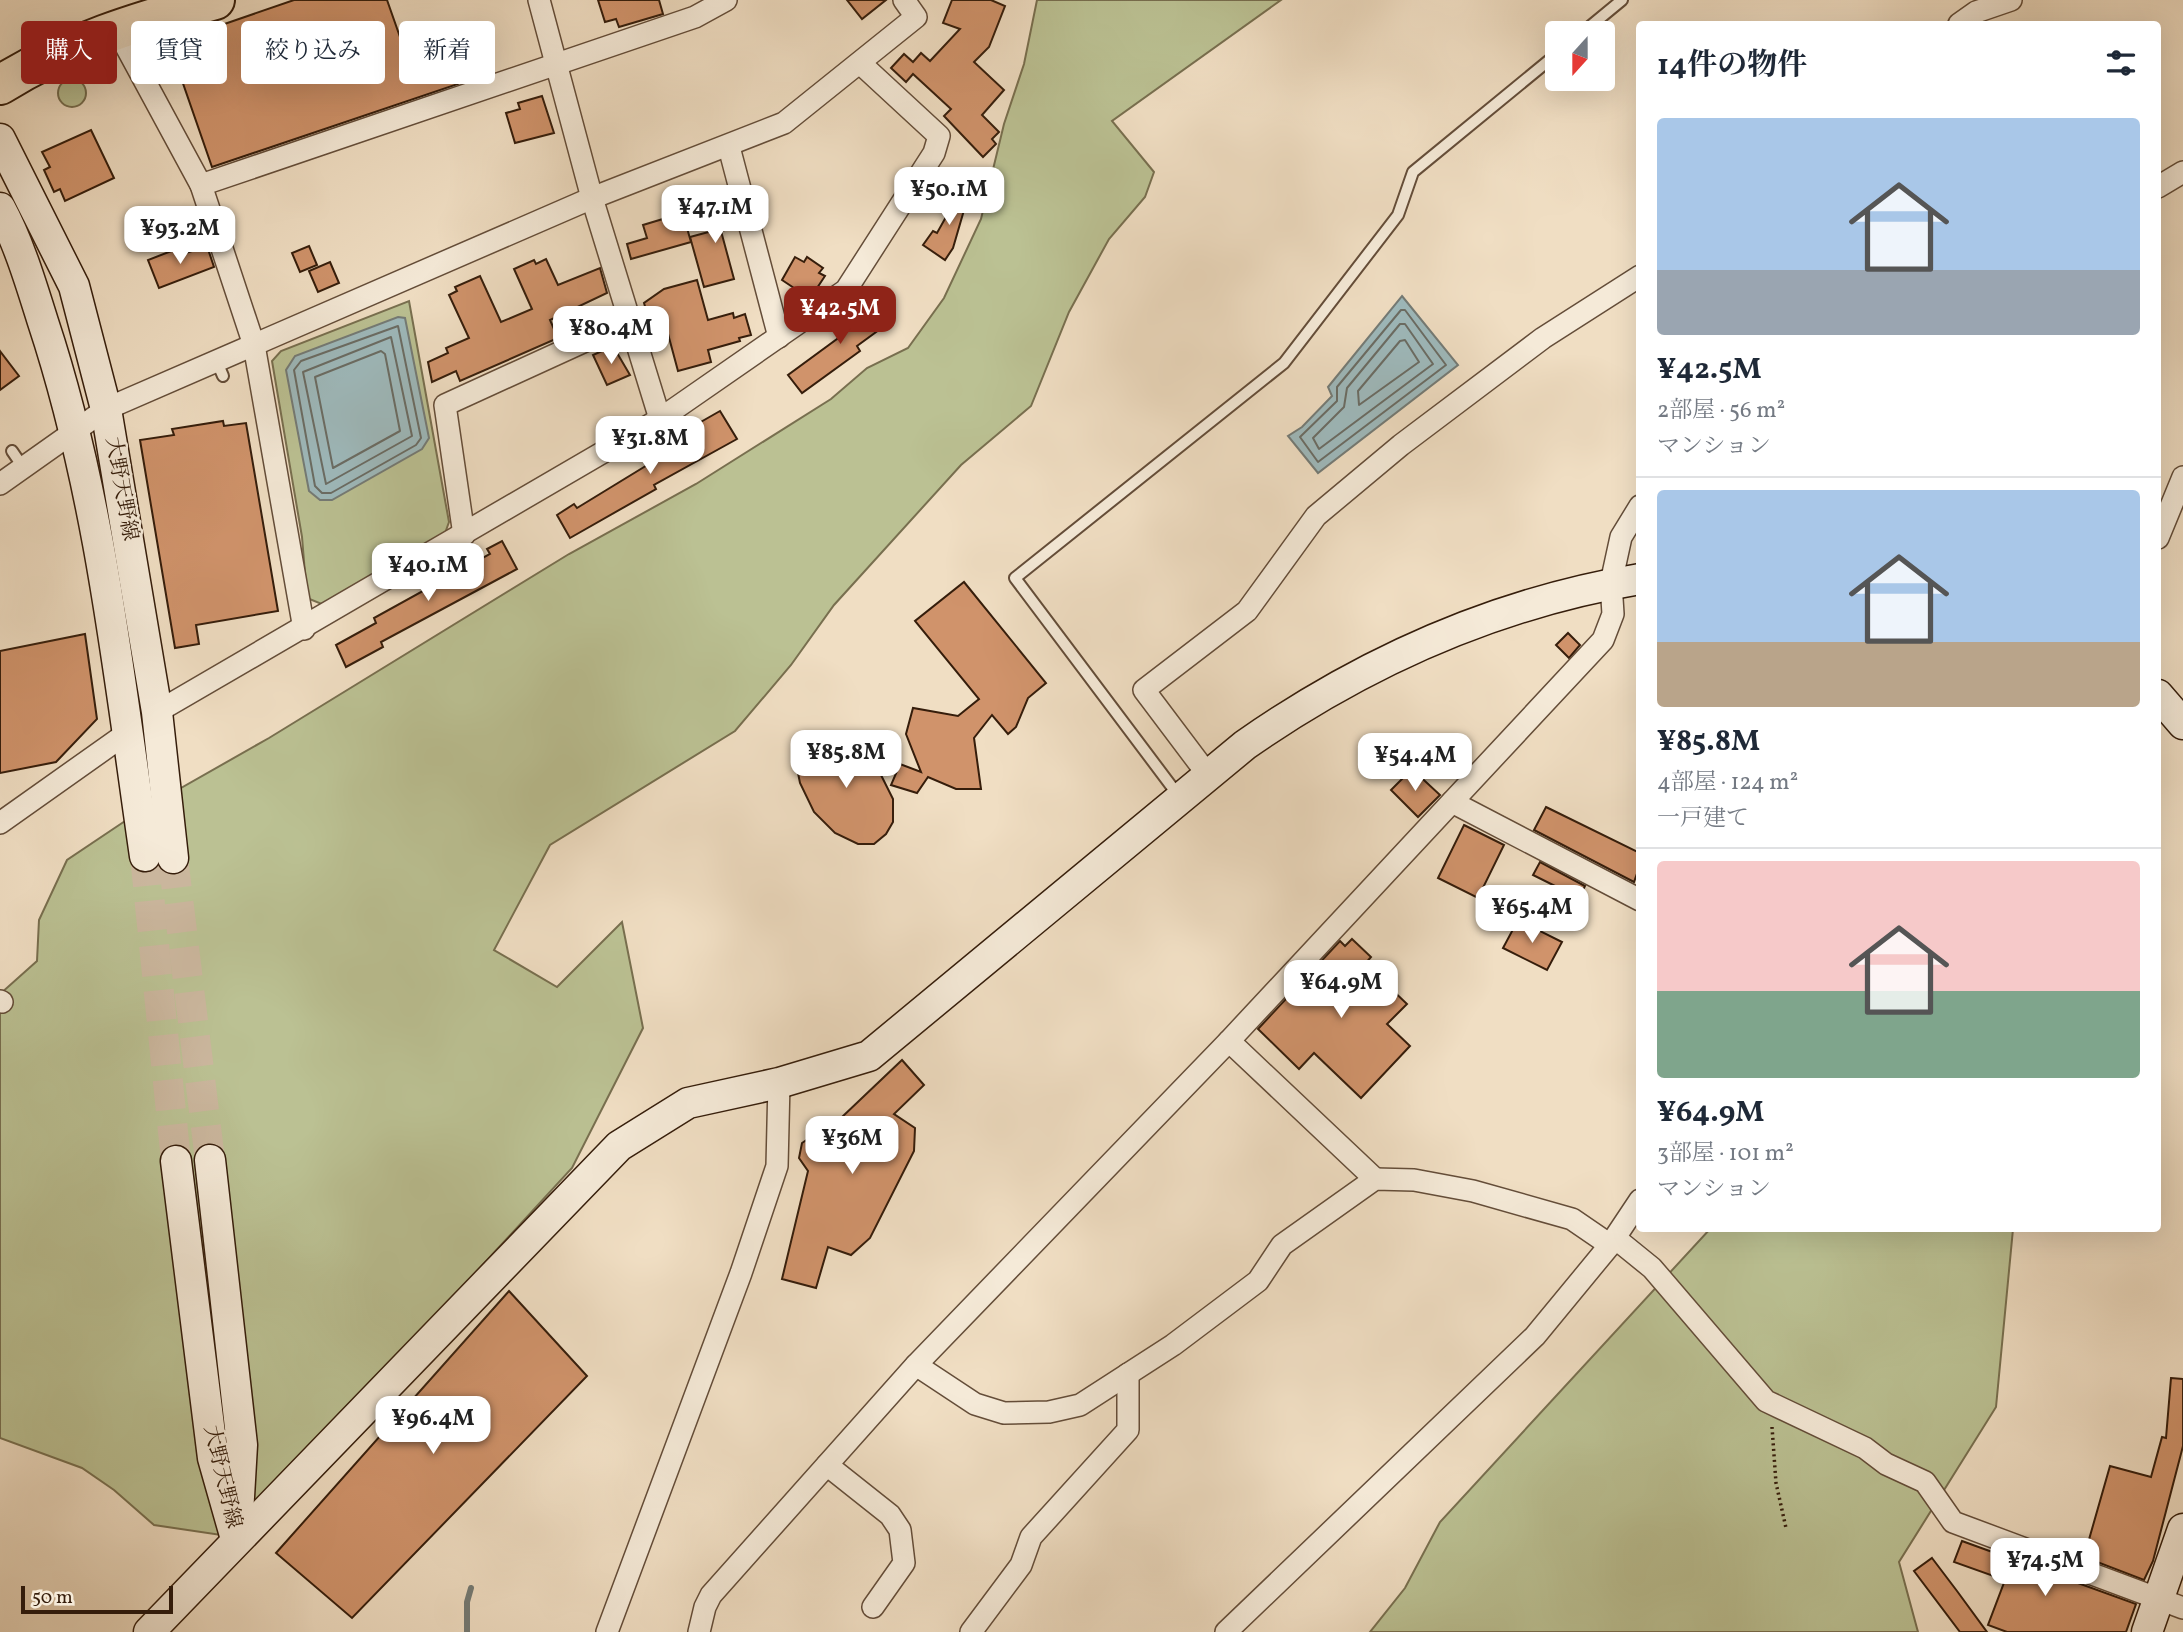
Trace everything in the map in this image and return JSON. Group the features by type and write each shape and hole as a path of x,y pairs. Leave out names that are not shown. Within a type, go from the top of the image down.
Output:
{"highway":[{"path":"117,28 215,0"},
{"path":"0,85 21,72"}],"main road":[{"name":"大野天野線","path":"0,139 74,286 106,409 158,712 159,857 127,733 109,608 76,428 33,292 0,208"},
{"path":"149,1632 236,1539 619,1146 688,1103 779,1083 869,1056 1208,775 1300,707 1371,667 1527,603 1626,581"},
{"path":"2161,698 2183,724"},
{"name":"大野天野線","path":"210,1160 242,1445 236,1539"},
{"name":"大野天野線","path":"176,1161 213,1458 236,1539"},
{"path":"2147,1632 2170,1604 2183,1529"}],"street":[{"path":"539,0 592,198 660,419"},
{"path":"201,185 695,17 726,0"},
{"path":"0,484 18,459 106,409 220,369 254,345 592,198 729,147 784,123 916,17 904,0"},
{"path":"1963,21 1976,12 2011,0"},
{"path":"117,30 201,185 254,345 304,629"},
{"path":"158,712 660,419 846,290 934,153 939,136 860,63"},
{"path":"729,147 779,337"},
{"path":"2161,185 2183,172"},
{"path":"1208,775 1144,690 1247,611 1316,516 1401,445 1543,338 1636,279"},
{"path":"464,535 445,405 631,320"},
{"path":"2161,531 2183,477"},
{"path":"699,1632 711,1595 916,1365 1229,1041 1603,640 1626,581 1622,537 1636,513"},
{"path":"0,823 127,733"},
{"path":"1452,802 1636,898"},
{"path":"1229,1041 1375,1179"},
{"path":"607,1632 741,1273 777,1166 779,1083"},
{"path":"916,1365 975,1404 1004,1413 1049,1412 1080,1405 1173,1345 1258,1280 1282,1245 1375,1179 1413,1180 1474,1191 1572,1219 1613,1241 1652,1268 1766,1401 1865,1448 1886,1464 1925,1482 1953,1522 2170,1604"},
{"path":"1226,1632 1535,1336 1613,1241 1636,1206"},
{"path":"971,1632 1021,1565 1031,1537 1128,1430 1128,1374"},
{"path":"827,1465 890,1515 900,1531 904,1563 873,1607"}],"lane":[{"path":"1597,21 1622,0"},
{"path":"1180,798 1015,578 1284,363 1398,215 1413,172 1545,65"}],"path":[{"path":"1766,1401 1775,1440 1776,1483 1786,1528"}],"green space":[{"path":"1037,0 1281,0 1112,121 1154,172 1145,197 1109,239 1069,312 1031,406 961,465 834,605 791,665 735,731 550,845 494,950 557,987 622,922 643,1028 572,1168 286,1478 221,1535 154,1525 114,1490 82,1468 0,1438 0,994 37,961 39,920 67,860 137,813 269,738 569,554 696,484 831,399 867,368 908,348 944,298 981,219 1004,124 1024,64"},
{"path":"61,84 83,84 85,99 78,106 66,106 59,99"},
{"path":"409,301 449,522 444,536 324,605 307,598 302,537 272,361 281,351"},
{"path":"1707,1232 2013,1232 1996,1407 1899,1562 1918,1632 1370,1632 1405,1588 1440,1522"}],"water":[{"path":"1402,296 1458,365 1318,473 1288,436 1302,427 1332,396 1328,387"},
{"path":"398,317 405,318 429,438 422,449 332,500 320,500 309,491 286,370 295,356"}],"building":[{"path":"294,0 387,0 399,34 399,84 458,84 212,167 183,84 227,84 227,23"},
{"path":"598,0 659,0 663,14 619,27 616,19 605,22"},
{"path":"847,0 886,0 862,19"},
{"path":"952,0 991,0 1005,6 989,47 974,62 1004,90 982,115 999,132 992,139 996,144 983,157 944,116 951,109 913,74 906,82 891,68 904,54 913,62 921,53 930,61 960,29 943,23"},
{"path":"542,96 554,133 515,143 506,113 520,109 518,103"},
{"path":"91,130 114,178 65,201 60,189 54,192 44,170 50,167 42,152"},
{"path":"965,183 971,186 953,248 945,260 923,245 933,231 937,233"},
{"path":"728,195 736,227 721,231 734,279 704,287 690,237 716,230 708,200"},
{"path":"676,215 680,229 687,228 691,242 631,259 627,244 647,238 643,225"},
{"path":"207,246 214,267 159,288 148,260 174,250 177,256"},
{"path":"309,246 317,265 300,272 292,253"},
{"path":"795,257 804,262 807,257 823,268 819,273 825,276 813,294 798,307 787,300 794,288 782,280"},
{"path":"546,259 558,285 600,268 607,293 550,320 558,338 460,381 456,371 432,382 428,362 448,353 446,348 469,338 449,295 457,291 455,287 480,276 501,322 532,309 514,269 534,260 536,264"},
{"path":"330,262 339,283 318,292 309,271"},
{"path":"697,280 708,320 733,313 734,318 745,314 751,335 708,350 711,362 678,371 664,319 650,323 644,303 664,289"},
{"path":"866,296 887,324 857,346 860,351 802,393 788,375 856,325 846,311"},
{"path":"613,346 630,375 607,385 593,355"},
{"path":"0,351 19,376 0,390"},
{"path":"720,411 737,439 654,485 656,489 570,538 557,515 574,504 577,508 693,437 692,427"},
{"path":"223,421 224,426 246,423 278,611 196,625 199,644 175,648 140,440 174,435 172,429"},
{"path":"502,541 517,569 381,642 383,647 346,667 336,645 376,623 374,618 490,554 487,549"},
{"path":"964,582 1046,683 1028,698 1016,727 1008,734 992,715 974,738 981,789 956,789 928,777 917,793 891,785 900,764 921,772 906,734 913,708 958,716 979,699 915,621"},
{"path":"1568,633 1580,645 1569,658 1556,645"},
{"path":"85,634 97,719 56,762 0,773 0,651"},
{"path":"828,736 848,741 873,759 893,799 893,822 886,834 874,844 858,844 835,833 814,812 800,783 796,763 801,748 810,741"},
{"path":"1412,769 1440,795 1418,817 1391,790"},
{"path":"1546,807 1636,851 1634,882 1534,830"},
{"path":"1464,825 1504,845 1478,898 1438,878"},
{"path":"1540,862 1585,886 1579,898 1533,875"},
{"path":"1518,920 1562,942 1547,970 1503,948"},
{"path":"1352,939 1371,957 1365,964 1407,1004 1387,1024 1410,1046 1361,1098 1314,1053 1299,1069 1258,1029 1340,941 1345,946"},
{"path":"902,1060 924,1085 894,1114 915,1128 914,1151 870,1238 851,1255 828,1247 816,1288 782,1279 808,1171 799,1158 802,1143 811,1137 821,1137"},
{"path":"509,1291 587,1376 352,1618 276,1553"},
{"path":"2171,1378 2183,1379 2183,1446 2153,1561 2144,1580 2084,1557 2110,1466 2151,1477 2162,1437 2166,1438"},
{"path":"1962,1541 2136,1604 2126,1632 2007,1632 1988,1625 2005,1580 1954,1562"},
{"path":"1932,1558 1987,1632 1960,1632 1914,1571"}],"waterway":[{"path":"467,1632 467,1602 471,1588"}],"tunnel":[{"path":"145,856 176,1161"},
{"path":"173,858 210,1160"}]}
